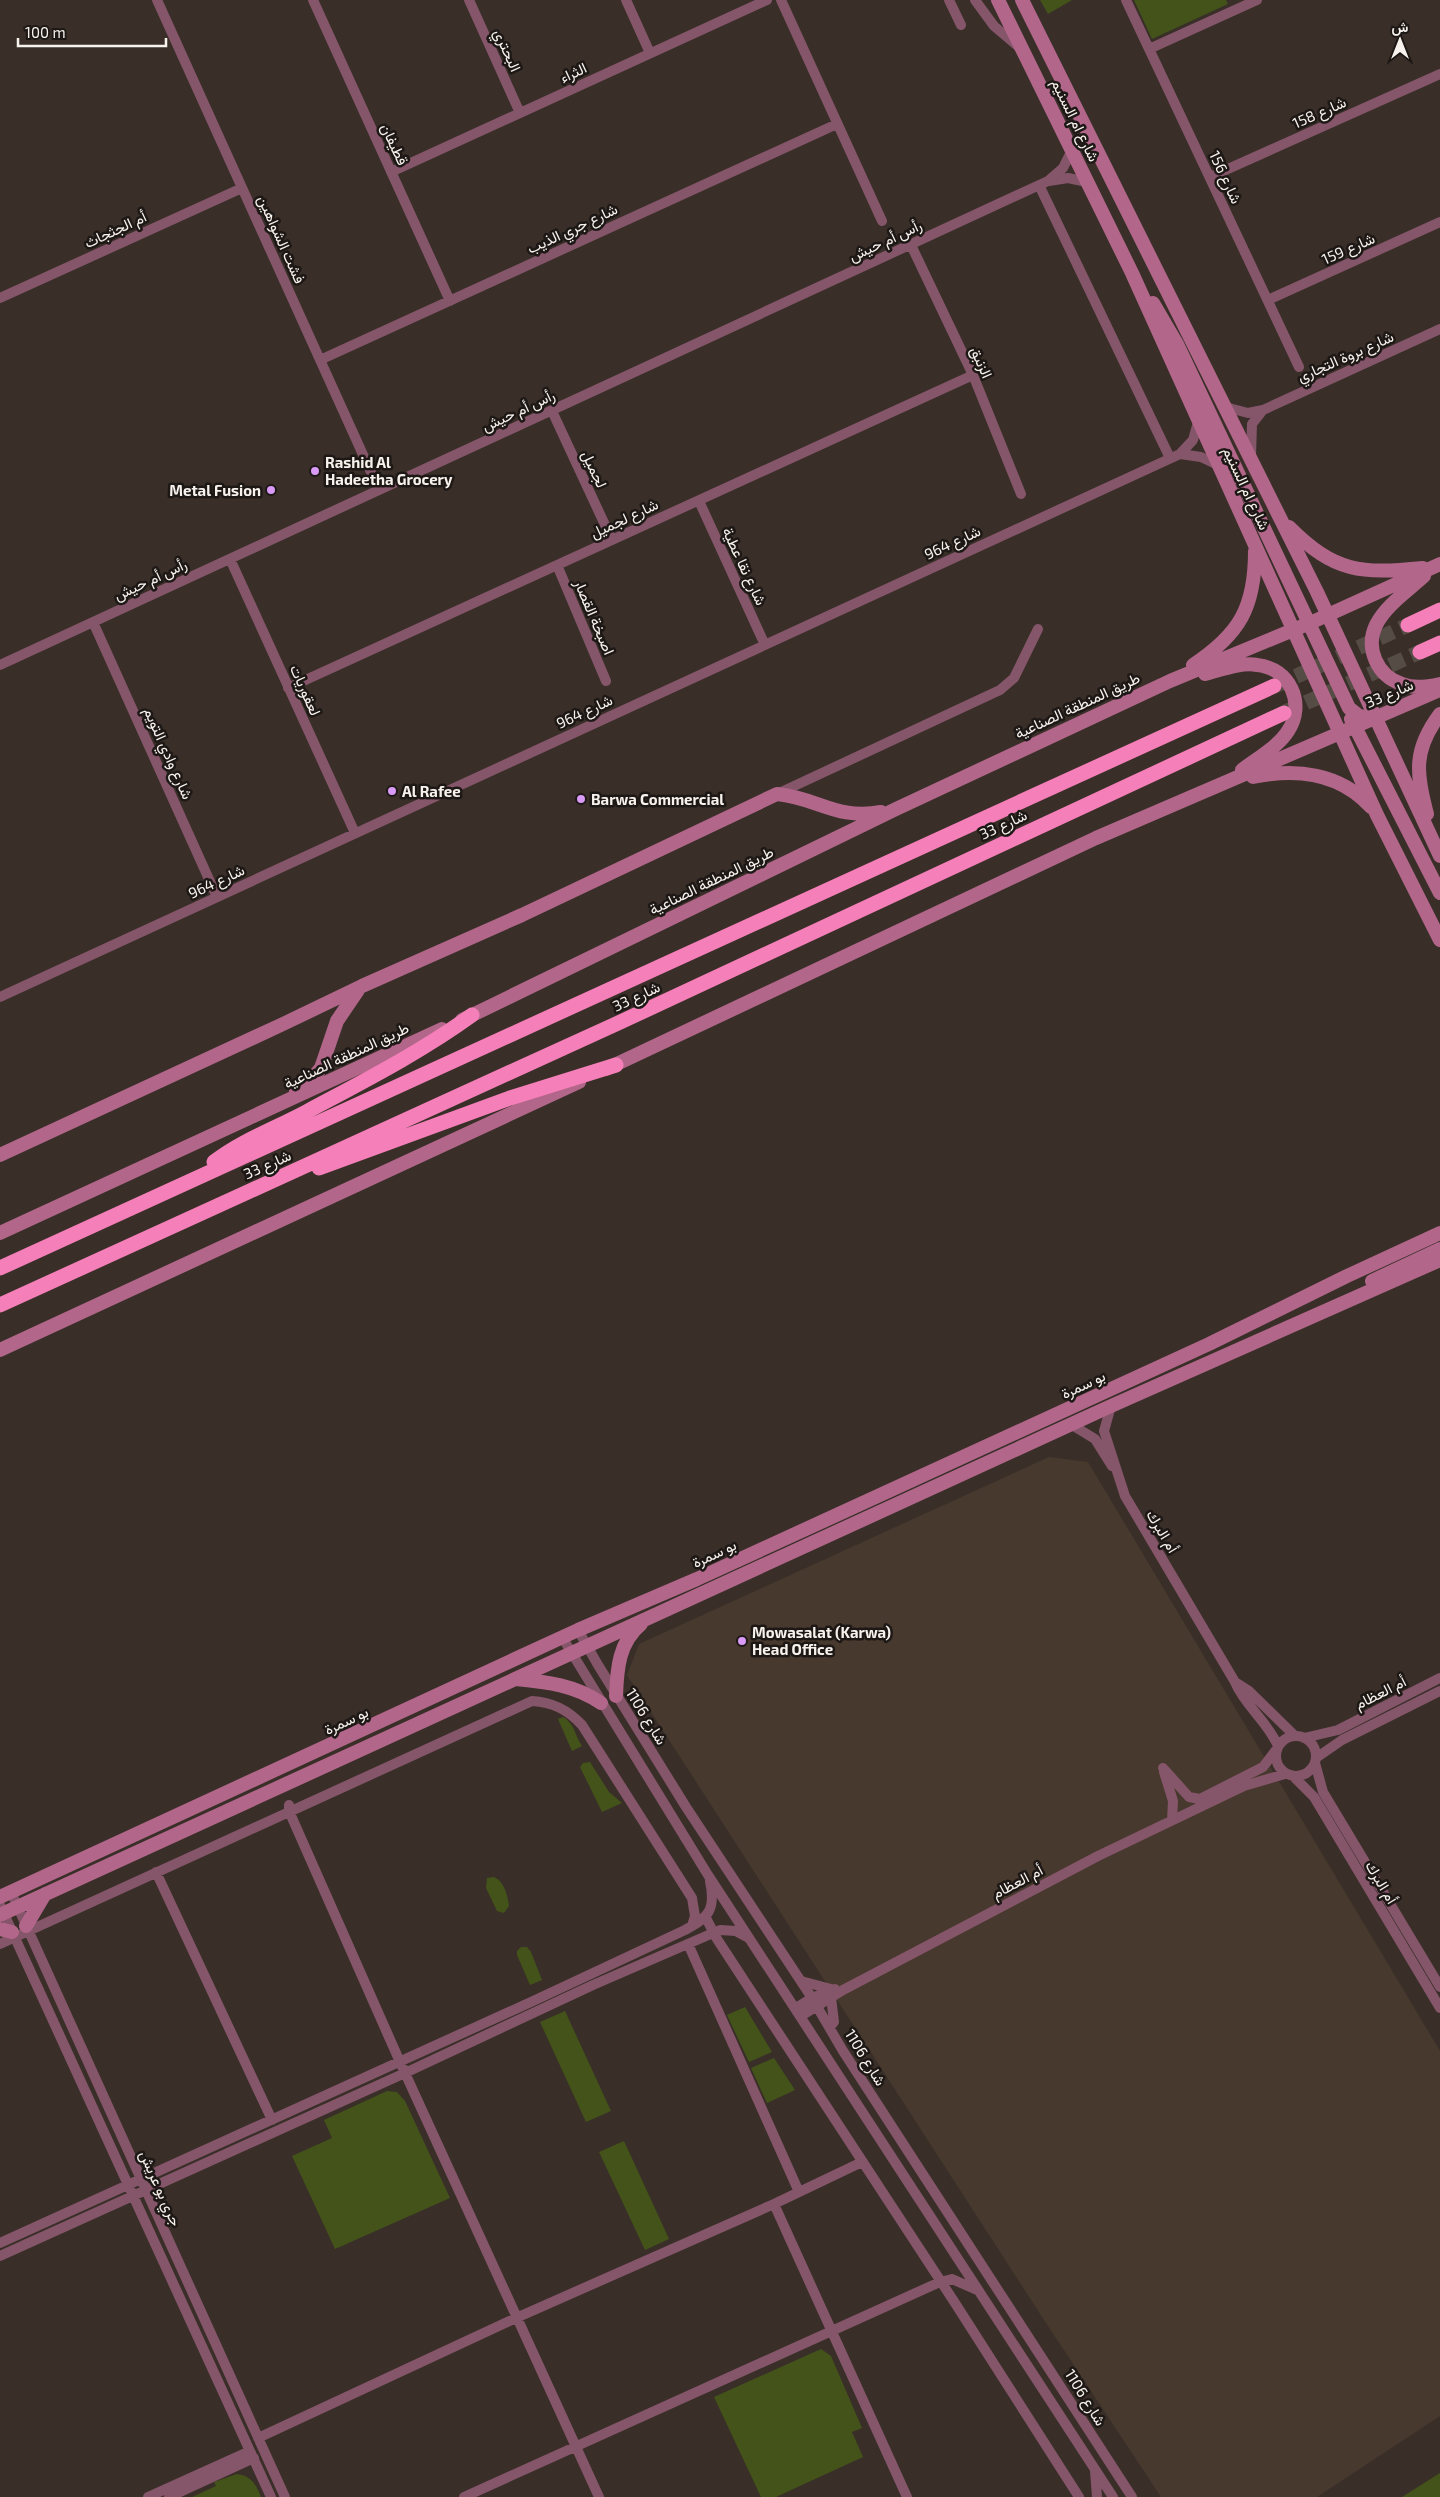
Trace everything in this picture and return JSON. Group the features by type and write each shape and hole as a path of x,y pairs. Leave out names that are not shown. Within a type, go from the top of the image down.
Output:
{"highway":[{"path":"1408,625 1440,610"},
{"path":"1420,652 1440,643"},
{"name":"شارع 33","path":"0,1268 1274,686"},
{"name":"شارع 33","path":"0,1305 616,1024 1284,713"},
{"path":"190,1181 236,1147 307,1112 428,1045 472,1015"},
{"path":"255,1188 352,1157 510,1098 616,1065"}],"street":[{"name":"فشت الشواهين","path":"157,0 379,490"},
{"name":"قطيفان","path":"313,0 450,300"},
{"name":"البحتري","path":"469,0 520,113"},
{"path":"626,0 650,53"},
{"name":"الثراء","path":"392,172 767,0"},
{"path":"781,0 882,220"},
{"path":"949,0 961,25"},
{"name":"شارع ام السنيم","path":"975,0 994,26 1023,50"},
{"name":"شارع ام السنيم","path":"998,0 1132,272 1198,422 1377,815 1440,940"},
{"name":"شارع ام السنيم","path":"1022,0 1251,456 1328,615 1437,850"},
{"name":"شارع 156","path":"1126,0 1299,367"},
{"path":"1149,49 1257,0"},
{"name":"شارع 158","path":"1210,177 1440,74"},
{"name":"شارع جري الذيب","path":"320,360 837,124"},
{"name":"رأس أم حيش","path":"1044,183 1063,168 1072,150"},
{"name":"رأس أم حيش","path":"0,665 1044,183 1068,178 1087,182"},
{"path":"1044,183 1170,458"},
{"name":"أم الجثجاث","path":"0,298 242,188"},
{"name":"شارع 159","path":"1268,300 1440,222"},
{"name":"الزنبق","path":"911,245 973,376 1021,494"},
{"path":"1132,272 1160,313 1177,344 1350,708 1359,716 1375,718"},
{"name":"شارع بروة التجاري","path":"1225,407 1248,413 1263,410 1440,329"},
{"name":"شارع لجميل","path":"288,688 973,376"},
{"name":"لجميل","path":"552,410 612,540"},
{"path":"1251,456 1252,424 1263,410"},
{"path":"1180,454 1192,440 1198,422"},
{"path":"1180,454 1201,457 1218,466"},
{"name":"شارع 964","path":"0,997 1180,454"},
{"name":"شارع نقا عطية","path":"698,501 765,645"},
{"path":"1280,518 1314,551 1343,566 1373,571 1437,565"},
{"path":"1170,681 1220,646 1240,622 1247,610 1254,586 1256,546"},
{"name":"لعقوريات","path":"230,559 355,833"},
{"name":"اصبخة القصار","path":"557,565 606,681"},
{"path":"1437,565 1379,620 1373,633 1372,647 1378,665 1393,680 1415,687 1440,684"},
{"name":"طريق المنطقة الصناعية","path":"0,1233 262,1114 472,1015 896,809 1170,681 1310,623 1437,565"},
{"name":"شارع وادي التويم","path":"93,622 217,897"},
{"path":"0,1155 362,986 522,914 1000,690 1014,678 1038,629"},
{"path":"1293,630 1303,630 1310,635 1354,726 1440,893"},
{"path":"1170,681 1257,664 1275,670 1291,687 1296,709 1294,721 1287,733 1227,782"},
{"name":"شارع 33","path":"616,1065 1096,838 1440,690"},
{"path":"1437,850 1418,770 1423,741 1440,714"},
{"path":"1227,782 1280,773 1305,773 1327,777 1359,795 1377,815"},
{"path":"777,794 797,797 850,815 866,815 896,809"},
{"path":"1400,861 1440,919"},
{"path":"262,1114 310,1081 321,1068 337,1021 362,986"},
{"path":"0,1350 616,1065"},
{"path":"0,1228 33,1218"},
{"name":"بو سمرة","path":"5,1894 562,1637 697,1579 1210,1344 1347,1276 1440,1233"},
{"path":"1304,1319 1333,1299 1440,1249"},
{"path":"1,1911 17,1907 1111,1406 1304,1319 1337,1308 1440,1260"},
{"path":"1397,1280 1421,1278 1440,1269"},
{"name":"أم البرك","path":"1111,1406 1104,1431 1115,1471 1125,1496 1235,1682 1240,1694 1272,1732 1277,1748"},
{"name":"أم البرك","path":"1072,1425 1094,1439 1115,1471"},
{"path":"616,1696 617,1669 623,1649 636,1628 647,1619"},
{"name":"شارع 1106","path":"578,1630 616,1696 756,1916 801,1981 1130,2494"},
{"name":"شارع 1106","path":"562,1637 708,1875 1114,2497"},
{"name":"أم العظام","path":"1300,1737 1338,1730 1440,1678"},
{"path":"515,1679 562,1684 588,1694 601,1703"},
{"name":"أم البرك","path":"1235,1682 1249,1691 1300,1737"},
{"name":"أم العظام","path":"1316,1760 1342,1740 1440,1691"},
{"path":"0,1944 9,1933 27,1928 156,1872 289,1808 524,1704 538,1702 557,1706 570,1713 582,1725 685,1885 694,1902 695,1916 692,1926"},
{"path":"1172,1820 1173,1801 1163,1768 1189,1797 1200,1799 1263,1767 1277,1748 1283,1740 1300,1737 1314,1746 1316,1760 1310,1771 1303,1776 1290,1775 1276,1761 1277,1748"},
{"name":"أم البرك","path":"1316,1760 1323,1792 1440,1987"},
{"name":"أم البرك","path":"1290,1775 1314,1797 1440,2008"},
{"name":"أم العظام","path":"798,2012 862,1976 877,1972 962,1926 1172,1820 1244,1786 1290,1775"},
{"path":"289,1808 400,2062 599,2497"},
{"path":"156,1872 272,2120"},
{"path":"0,2243 400,2062 692,1926 706,1918 711,1904 708,1875"},
{"name":"جري بو عريش","path":"5,1894 17,1907 27,1928 285,2497"},
{"path":"27,1928 45,1894"},
{"name":"جري بو عريش","path":"1,1911 9,1933 130,2185 271,2497"},
{"path":"706,1918 714,1934 1078,2497"},
{"path":"0,2256 406,2073 593,1985 689,1946 720,1930 731,1930 750,1939"},
{"path":"689,1946 799,2192"},
{"path":"801,1981 833,1993 834,2022 830,2027"},
{"path":"258,2438 516,2318 774,2204 862,2162"},
{"path":"774,2204 907,2497"},
{"path":"464,2497 940,2282 952,2279 960,2281 980,2292"},
{"path":"148,2497 252,2455"},
{"path":"169,2497 252,2455"},
{"path":"1094,2467 1097,2497"},
{"path":"1114,2497 1130,2494"}],"shaded area":[{"path":"1049,1457 1088,1462 1440,2051 1440,2416 1317,2497 1161,2497 1046,2323 627,1675 639,1644"}],"green space":[{"path":"1040,0 1072,0 1048,14"},
{"path":"1134,0 1226,0 1228,4 1152,39"},
{"path":"563,1717 572,1727 582,1746 572,1751 558,1719"},
{"path":"590,1762 609,1792 622,1803 602,1812 580,1767 583,1763"},
{"path":"494,1877 503,1885 506,1893 509,1906 504,1913 497,1911 486,1888 487,1878"},
{"path":"521,1947 527,1947 531,1952 542,1980 530,1985 517,1955 517,1951"},
{"path":"745,2007 772,2052 749,2062 727,2015"},
{"path":"565,2011 611,2111 586,2122 540,2022"},
{"path":"774,2058 795,2090 767,2103 751,2068"},
{"path":"387,2091 397,2092 405,2101 450,2198 335,2249 292,2156 332,2138 324,2120"},
{"path":"624,2141 669,2239 645,2250 599,2152"},
{"path":"821,2349 831,2356 862,2428 852,2432 863,2457 776,2497 761,2497 714,2397"},
{"path":"1440,2473 1440,2497 1402,2497"},
{"path":"237,2474 250,2479 261,2497 192,2497 216,2486 214,2482"}],"tunnel":[{"path":"1275,686 1408,625"},
{"path":"1285,712 1420,652"}],"place":[{"name":"Rashid Al Hadeetha Grocery","path":"315,471"},
{"name":"Metal Fusion","path":"271,490"},
{"name":"Al Rafee","path":"392,791"},
{"name":"Barwa Commercial","path":"581,799"},
{"name":"Mowasalat (Karwa) Head Office","path":"742,1641"}]}
